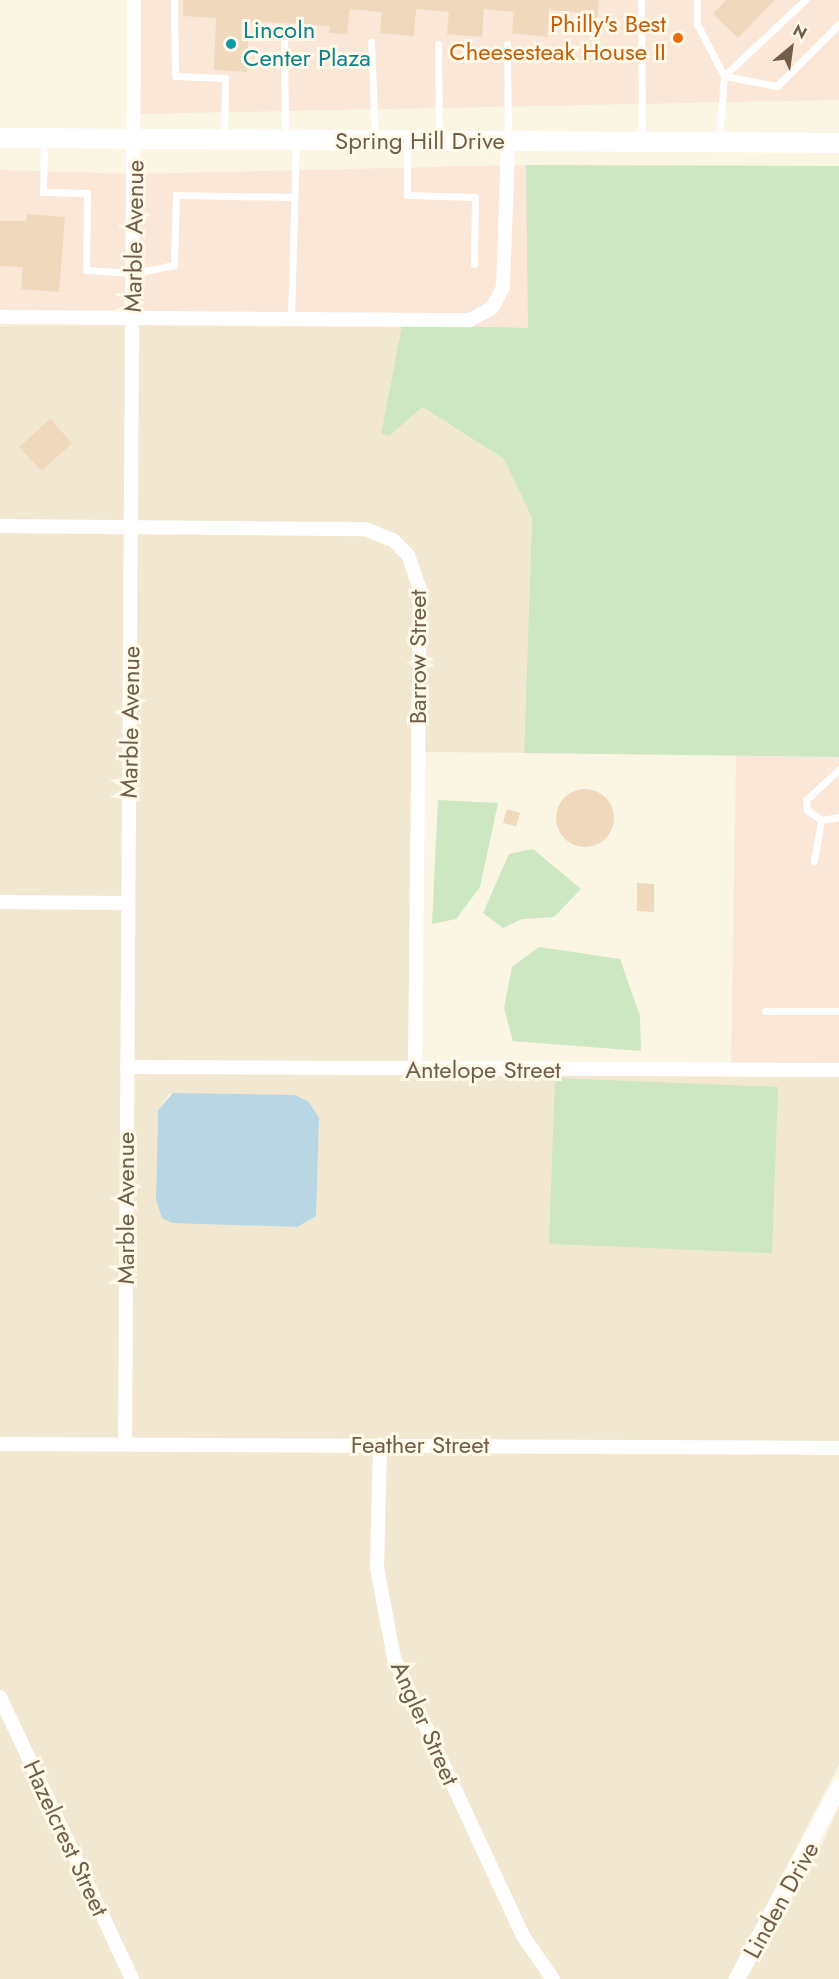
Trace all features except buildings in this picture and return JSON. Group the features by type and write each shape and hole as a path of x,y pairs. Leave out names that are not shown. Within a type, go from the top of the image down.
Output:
{"main road":[{"name":"Spring Hill Drive","path":"0,138 839,143"}],"street":[{"name":"Marble Avenue","path":"125,1444 135,139 134,0"},
{"path":"0,317 291,317 470,320 492,308 503,287 508,141"},
{"name":"Barrow Street","path":"0,526 365,529 394,541 416,568 420,589 415,1070"},
{"path":"0,902 128,903"},
{"name":"Antelope Street","path":"127,1067 839,1070"},
{"name":"Feather Street","path":"0,1443 839,1448"},
{"name":"Angler Street","path":"380,1445 377,1569 394,1658 523,1936 553,1979"},
{"name":"Hazelcrest Street","path":"0,1696 132,1979"},
{"name":"Linden Drive","path":"737,1979 839,1787"}],"lane":[{"path":"174,0 175,76 225,78 224,140"},
{"path":"641,0 642,142"},
{"path":"697,0 697,24 724,76 718,142"},
{"path":"724,76 805,0"},
{"path":"724,76 777,86 839,24"},
{"path":"284,40 294,196 291,317"},
{"path":"372,42 375,140"},
{"path":"438,44 439,141"},
{"path":"507,44 508,141"},
{"path":"44,138 43,192 87,194 86,270 134,273 174,265 176,195 294,196"},
{"path":"407,141 407,195 475,196 474,264"},
{"path":"839,770 806,800 807,810 821,820 839,817"},
{"path":"814,861 821,820"},
{"path":"765,1011 839,1011"}],"shaded area":[{"path":"140,0 839,0 839,100 135,114"},
{"path":"526,165 529,328 0,325 0,170 134,174"},
{"path":"402,325 381,434 389,436 421,407 504,459 532,518 524,753 423,752 418,1069 839,1073 839,1765 728,1979 0,1979 0,326","holes":["169,1094 295,1095 309,1102 319,1118 316,1216 296,1227 167,1221 156,1200 158,1110"]},
{"path":"736,756 839,757 839,1073 731,1072"},
{"path":"839,1806 839,1979 746,1979 822,1844"}],"green space":[{"path":"526,165 839,166 839,757 524,753 532,518 504,459 422,407 389,436 381,434 402,325 528,328"},
{"path":"438,800 498,803 480,887 456,919 432,924"},
{"path":"533,849 581,889 554,917 522,919 503,928 483,913 509,854"},
{"path":"539,947 620,959 640,1016 641,1051 513,1041 504,1008 512,967"},
{"path":"555,1078 778,1087 772,1253 549,1244"}],"water":[{"path":"173,1093 295,1095 309,1102 319,1118 316,1216 297,1227 172,1223 162,1218 156,1200 158,1110"}],"place":[{"name":"Philly's Best Cheesesteak House II","path":"678,38"},
{"name":"Lincoln Center Plaza","path":"231,44"}]}
